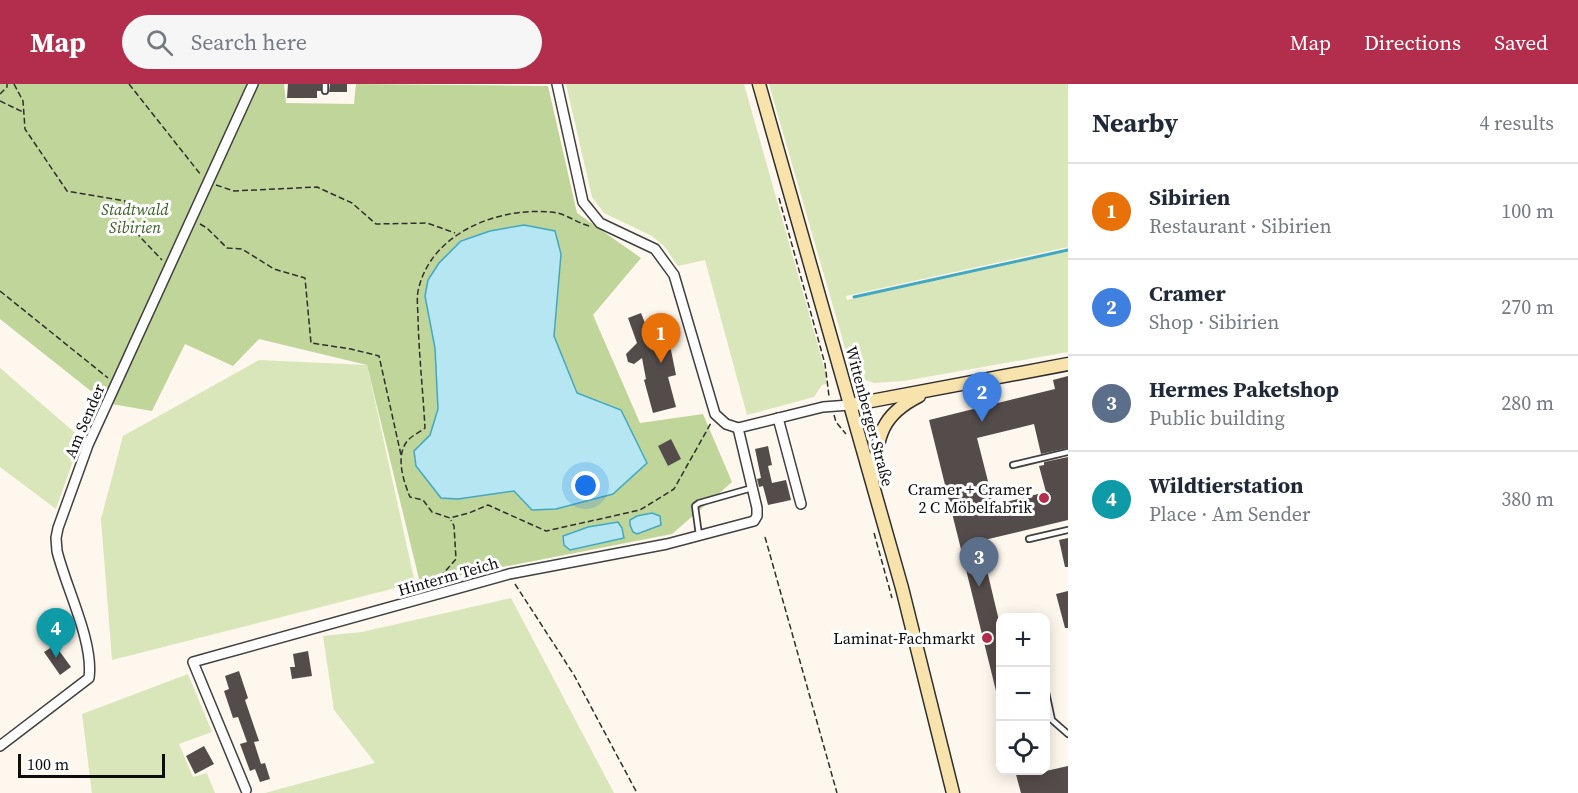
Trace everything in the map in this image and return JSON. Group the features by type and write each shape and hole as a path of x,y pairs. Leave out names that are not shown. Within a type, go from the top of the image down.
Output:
{"main road":[{"name":"Wittenberger Straße","path":"759,84 902,588 953,793"},
{"path":"850,405 1068,364"},
{"path":"872,485 878,442 885,423 894,412 928,391"}],"street":[{"name":"Am Sender","path":"0,746 89,678 85,639 61,565 56,538 60,522 88,445 253,84"},
{"path":"556,84 583,202 600,223 655,249 674,275 715,414 726,424 738,428 832,406 850,405"},
{"path":"778,418 801,504"},
{"name":"Hinterm Teich","path":"246,791 193,662 509,574 667,544 754,520 757,516 757,508 738,428"}],"lane":[{"path":"325,84 325,92"},
{"path":"1013,465 1068,452"},
{"path":"699,535 695,506 752,488"},
{"path":"1029,539 1068,530"},
{"path":"1050,711 1052,720 1068,734"}],"path":[{"path":"0,94 7,84"},
{"path":"14,84 23,101 25,129 67,191 125,201 126,222 168,268"},
{"path":"129,84 207,183 234,190 317,187 352,203 376,224 427,223 456,234"},
{"path":"0,101 24,112"},
{"path":"778,196 825,364 827,390 836,422 846,435"},
{"path":"401,456 408,441 425,428 419,356 418,288 432,258 456,234 506,214 551,212 568,215 577,222 590,226 600,223"},
{"path":"191,219 207,228 226,248 242,249 274,269 305,278 311,343 380,356 401,456 404,483 410,497 423,500 432,512 450,518 488,505 546,531 640,510 674,489 715,414"},
{"path":"0,291 116,384"},
{"path":"434,584 456,559 454,526 450,518"},
{"path":"872,524 893,602"},
{"path":"765,537 837,793"},
{"path":"509,574 574,675 637,793"}],"green space":[{"name":"Stadtwald Sibirien","path":"0,84 284,84 286,103 354,104 356,84 548,86 577,213 641,258 593,315 640,423 703,414 732,482 672,534 420,583 367,365 259,339 233,366 185,344 152,411 106,403 0,319","holes":["490,231 561,254 554,336 577,393 621,410 613,494 556,509 532,510 514,491 458,499 414,451 430,435 438,409 435,348 425,296 439,263 461,240","618,522 624,538 570,550 571,532"]},
{"path":"566,84 744,84 826,374 826,384 822,385 814,397 747,415 705,260 678,266 664,246 652,236 604,213 592,197"},
{"path":"769,84 1068,84 1068,247 846,296 847,300 1068,251 1068,352 904,381 874,383 863,379 859,370 852,372"},
{"path":"259,360 367,365 415,583 112,660 101,519 123,436"},
{"path":"0,368 81,438 56,509 0,467"},
{"path":"511,598 614,793 265,793 375,763 334,710 323,636 362,632"},
{"path":"188,674 212,732 179,744 193,777 207,773 215,793 92,793 82,714"}],"water":[{"path":"524,225 555,231 561,254 554,336 577,393 621,410 647,463 613,494 556,509 532,510 514,491 458,499 441,498 416,466 414,451 430,435 438,409 435,348 425,296 428,280 439,263 461,241 490,231"},
{"path":"652,513 660,516 661,525 637,534 633,532 630,520"},
{"path":"618,522 624,538 570,550 564,545 563,536 588,527"}],"building":[{"path":"288,84 321,84 321,91 317,91 317,98 287,98"},
{"path":"330,84 347,84 347,92 329,92"},
{"path":"641,313 649,333 667,330 676,375 668,377 676,407 653,413 644,380 646,379 642,358 634,364 628,362 626,354 637,343 628,318"},
{"path":"1068,376 1068,448 1041,454 1034,424 977,438 994,505 1046,492 1039,466 1044,465 1044,462 1068,457 1068,520 980,541 997,613 996,691 929,420 1055,389 1053,380"},
{"path":"671,439 681,459 668,466 658,446"},
{"path":"768,446 772,465 768,466 772,483 786,480 791,500 768,505 763,486 759,487 757,479 761,478 755,449"},
{"path":"1068,538 1068,567 1065,567 1059,540"},
{"path":"1068,591 1068,628 1065,628 1056,594"},
{"path":"55,645 71,667 60,675 44,652"},
{"path":"308,651 312,676 292,679 290,667 295,667 293,654"},
{"path":"239,671 248,698 245,700 259,741 254,742 261,764 265,763 270,779 260,782 255,769 250,771 240,744 247,742 238,717 233,718 224,691 229,689 225,676"},
{"path":"204,746 214,764 195,774 186,756"},
{"path":"1068,766 1068,793 1021,793 1016,775 1050,775 1050,770"}],"waterway":[{"path":"854,297 1068,250"}],"place":[{"name":"Sibirien","path":"661,363"},
{"name":"Cramer","path":"982,422"},
{"name":"Cramer + Cramer 2 C Möbelfabrik","path":"1044,498"},
{"name":"Hermes Paketshop","path":"979,587"},
{"name":"Laminat-Fachmarkt","path":"987,638"},
{"name":"Wildtierstation","path":"56,658"}]}
